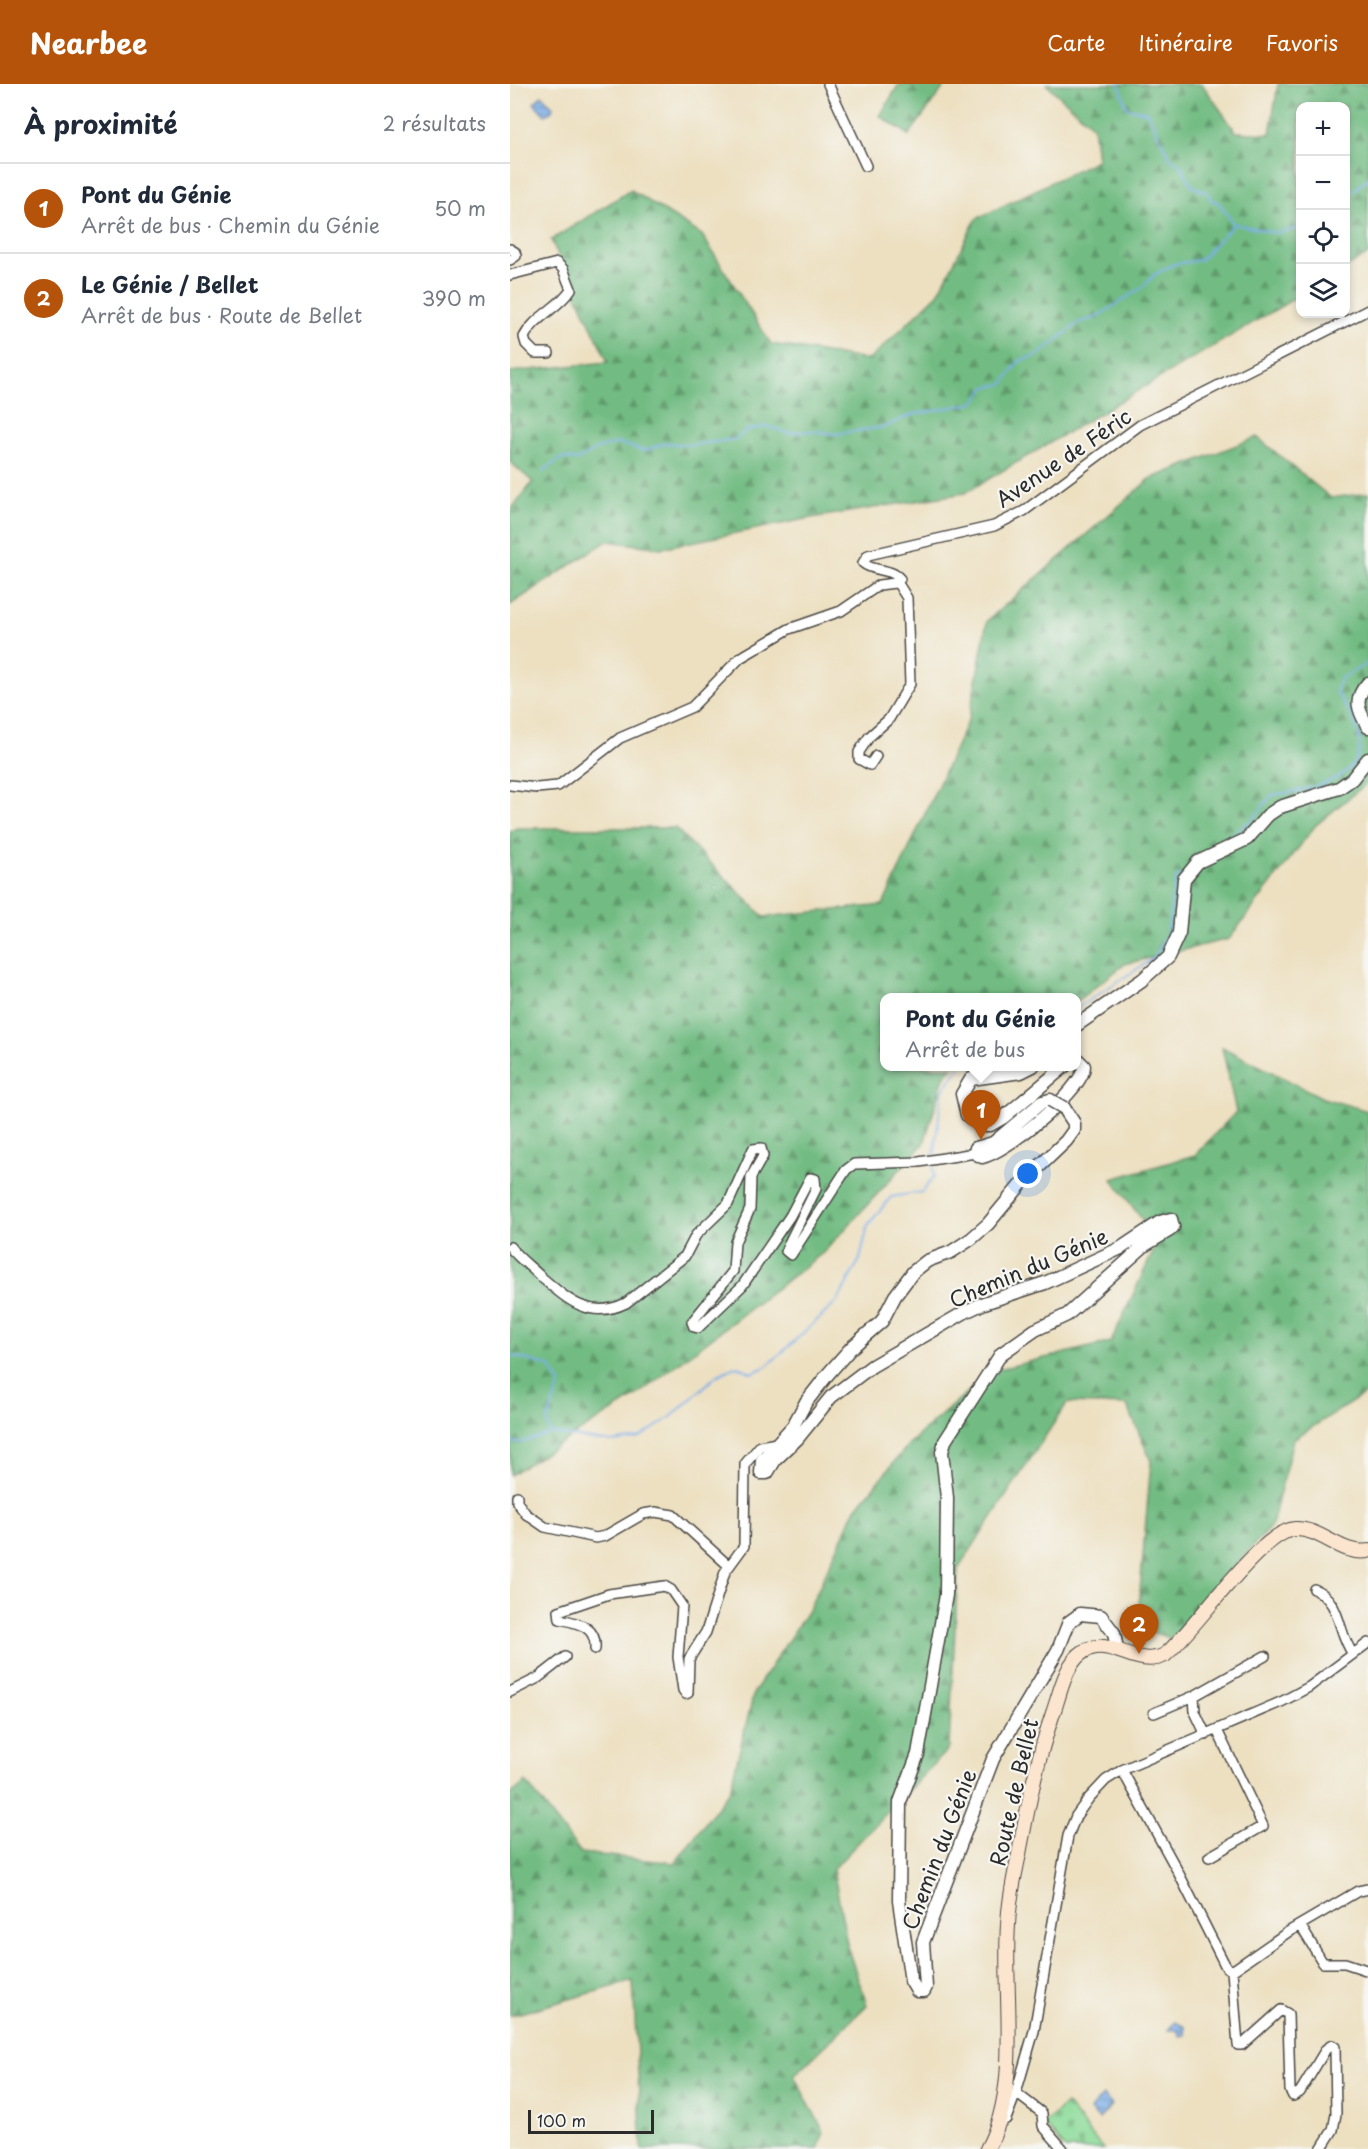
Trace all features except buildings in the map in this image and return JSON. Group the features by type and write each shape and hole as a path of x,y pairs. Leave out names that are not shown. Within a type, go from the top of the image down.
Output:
{"main road":[{"name":"Route de Bellet","path":"987,2149 999,2123 1007,2075 1008,1924 1034,1773 1061,1691 1075,1659 1093,1648 1118,1649 1146,1660 1165,1655 1256,1555 1281,1533 1297,1529 1307,1530 1354,1551 1368,1551"}],"street":[{"path":"828,84 866,166"},
{"path":"510,249 515,252 516,256 510,260"},
{"path":"510,275 557,263 563,269 571,289 566,296 531,325 524,337 526,344 535,353 549,353"},
{"name":"Avenue de Féric","path":"897,582 900,579 897,575 867,567 863,563 864,558 868,555 994,526 1024,511 1140,425 1368,310"},
{"path":"510,785 537,788 558,786 620,738 692,707 740,658 789,629 841,611 879,585 897,582 907,597 907,655 910,678 905,696 882,727 869,737 860,752 859,759 870,765 876,756"},
{"path":"1368,683 1361,690 1358,706 1368,727"},
{"path":"1081,1022 1142,980 1168,957 1179,933 1184,879 1198,862 1247,839 1268,815 1280,807 1339,788 1352,778 1368,759"},
{"path":"975,1153 982,1157 997,1151 1062,1101 1084,1070 1081,1063"},
{"path":"1023,1071 971,1079 962,1094 967,1115 980,1125 996,1122 1059,1071"},
{"name":"Chemin du Génie","path":"511,1250 577,1306 598,1311 615,1308 626,1303 686,1256 696,1235 728,1204 753,1149 761,1148 763,1156 751,1177 750,1209 735,1242 733,1270 692,1322 698,1328 742,1286 790,1216 807,1180 815,1179 816,1189 788,1245 786,1251 791,1256 846,1170 854,1164 919,1162 975,1153 976,1148 993,1143 1042,1102 1050,1100 1064,1108 1074,1123 1074,1130 1066,1141 1022,1183 988,1224 971,1239 951,1252 927,1261 913,1272 895,1296 882,1321 836,1365 806,1402 793,1426 762,1460 760,1473 767,1473 775,1460 797,1439 831,1397 872,1366 975,1308 1045,1283 1121,1248 1160,1222 1171,1220 1173,1227 1170,1230 1145,1245 1067,1315 1035,1330 1001,1354 945,1441 942,1452 947,1498 946,1595 918,1754 900,1802 898,1836 899,1901 911,1981 917,1991 924,1991 926,1987 922,1965 923,1942 942,1886 979,1802 993,1759 1058,1650 1066,1628 1080,1614 1101,1616 1114,1633 1118,1649"},
{"path":"596,1649 596,1639 590,1630 560,1619 560,1611 609,1594 664,1586 671,1590 682,1606 678,1657 683,1690 686,1694 688,1693 689,1659 706,1632 718,1590 729,1566 744,1546 745,1464 760,1446 777,1443"},
{"path":"517,1496 517,1502 526,1514 545,1527 596,1538 605,1536 643,1514 655,1512 673,1515 729,1566"},
{"path":"1314,1589 1324,1595 1337,1612 1344,1640 1353,1654"},
{"path":"999,2123 1006,2119 1017,2092 1034,2031 1068,1836 1076,1816 1089,1798 1106,1780 1122,1770 1253,1716 1309,1687 1368,1643"},
{"path":"1154,1713 1194,1696 1265,1656"},
{"path":"510,1692 538,1678 565,1657"},
{"path":"1194,1696 1195,1712 1206,1735"},
{"path":"1209,1857 1263,1826 1217,1730"},
{"path":"1122,1770 1177,1869 1226,1967 1232,1971"},
{"path":"1232,1971 1300,1925 1358,1891 1368,1888"},
{"path":"1300,1925 1323,1962 1345,1963 1366,1970"},
{"path":"1232,1971 1238,2045 1242,2045 1281,2010 1288,2014 1290,2090 1293,2096 1300,2092 1326,2049 1332,2045 1335,2047 1336,2114 1334,2130 1321,2149"},
{"path":"1017,2092 1041,2112 1043,2127 1062,2149"}],"green space":[{"path":"899,84 946,84 909,135 880,116"},
{"path":"1046,84 1202,84 1236,132 1270,134 1278,84 1368,84 1368,254 1350,265 1350,102 1296,102 1296,297 965,493 811,518 661,548 607,541 510,605 510,511 533,482 510,462 510,372 608,362 551,240 631,190 702,235 771,344 869,360 938,294 976,219 1097,160 1093,126"},
{"path":"1257,437 1331,498 1368,493 1368,782 1315,826 1229,939 1125,964 1081,998 1081,993 880,993 880,1071 949,1071 944,1077 924,1143 824,1252 632,1399 510,1475 510,831 517,828 675,828 764,917 883,905 969,718 987,621 1150,479"},
{"path":"1222,1047 1323,1098 1368,1111 1368,1392 1293,1439 1272,1525 1172,1639 1137,1627 1151,1461 1127,1405 1067,1403 958,1569 949,1748 833,1869 848,1949 867,2005 794,2076 824,2132 818,2149 642,2149 633,1981 510,2016 510,1795 526,1782 581,1853 675,1863 730,1790 754,1692 809,1609 856,1508 910,1443 991,1371 1111,1342 1158,1241 1112,1179 1195,1155 1236,1112"},
{"path":"1066,2104 1103,2149 1065,2149 1044,2124"}],"water":[{"path":"542,95 553,107 551,112 545,115 534,103"},
{"path":"1175,2022 1185,2027 1185,2035 1180,2036 1177,2030 1168,2030"},
{"path":"1103,2096 1112,2105 1099,2119 1090,2110"}],"waterway":[{"path":"1119,84 1127,108 1147,112 1170,158 1181,165 1192,186 1208,193 1211,200 1219,203 1233,223"},
{"path":"1350,194 1368,178"},
{"path":"543,471 562,458 578,460 597,449 619,443 644,451 665,443 692,445 737,439 745,431 767,426 788,433 814,431 835,434 884,427 911,415 974,403 986,387 1003,384 1019,361 1038,355 1080,322 1095,318 1143,287 1154,275 1174,264 1200,260 1234,224 1277,233 1296,229"},
{"path":"1209,850 1253,819 1272,795 1330,781 1343,774 1353,764 1359,752 1359,737 1353,719 1336,691 1340,679 1368,663"},
{"path":"1081,1005 1154,958 1167,934 1175,881 1180,875"},
{"path":"934,1157 942,1092 957,1071"},
{"path":"510,1355 549,1366 560,1383 547,1422 550,1433 612,1442 639,1438 671,1417 716,1376 737,1366 752,1373 767,1366 837,1302 860,1259 868,1225 891,1197 922,1192 934,1177 933,1163"},
{"path":"510,1443 524,1442 550,1433"}],"place":[{"name":"Pont du Génie","path":"981,1140"},
{"name":"Le Génie / Bellet","path":"1139,1654"}]}
